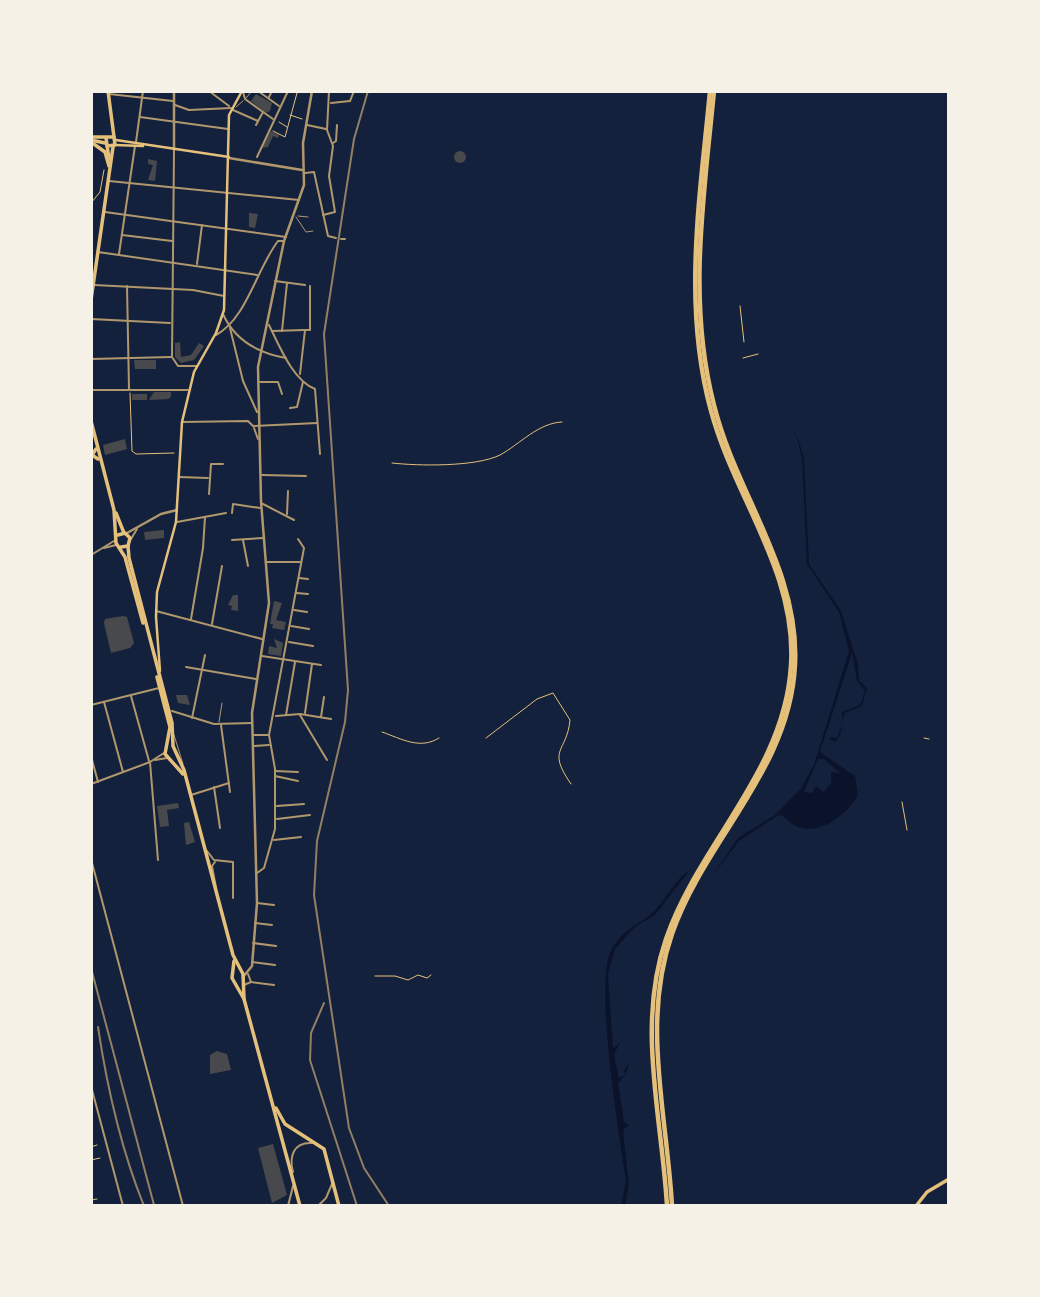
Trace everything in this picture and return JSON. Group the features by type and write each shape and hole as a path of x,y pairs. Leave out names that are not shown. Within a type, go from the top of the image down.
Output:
{"highway":[{"path":"670,1206 656,1038 662,971 673,930 688,898 775,749 788,712 795,666 794,623 786,586 730,459 712,399 702,346 699,260 712,91"}],"main road":[{"path":"186,779 169,759 166,750 170,727 159,680 156,611 160,578 176,522 182,422 197,366 215,335 223,314 230,108 242,91"},
{"path":"108,92 115,142 108,166"},
{"path":"91,300 107,181 106,141 111,125"},
{"path":"91,140 229,158"},
{"path":"91,140 105,152 108,166"},
{"path":"106,141 115,142"},
{"path":"91,421 95,455 114,510 131,540 128,546 177,751 233,955 245,976"},
{"path":"114,510 117,537 149,638"},
{"path":"117,537 125,533"},
{"path":"120,547 128,546"},
{"path":"144,618 150,621 156,617"},
{"path":"149,638 157,634"},
{"path":"166,750 177,751"},
{"path":"169,759 177,751"},
{"path":"233,955 235,982 244,999"},
{"path":"233,972 240,971"},
{"path":"235,982 245,976"},
{"path":"245,976 244,999 300,1206"},
{"path":"269,1093 280,1118 324,1149 339,1206"},
{"path":"281,1138 286,1131 293,1129"},
{"path":"916,1206 928,1192 949,1179"}],"street":[{"path":"118,255 143,91"},
{"path":"174,91 172,357 178,366 197,366"},
{"path":"209,91 230,108 258,121"},
{"path":"242,91 245,99 274,120"},
{"path":"258,91 280,107"},
{"path":"269,98 272,91"},
{"path":"257,157 290,91"},
{"path":"294,167 300,161 312,91"},
{"path":"323,215 335,212 330,176 332,144 327,130 329,91"},
{"path":"329,103 350,102 354,91"},
{"path":"108,92 174,103 189,110 230,108"},
{"path":"256,125 263,112"},
{"path":"139,117 229,130"},
{"path":"306,125 327,130"},
{"path":"332,144 336,141 337,125"},
{"path":"251,982 251,976 245,976 251,963 257,903 253,723 269,603 262,506 258,382 260,354 269,325 275,281 285,239 300,200 303,143"},
{"path":"260,150 268,151"},
{"path":"229,158 294,167 303,173 314,172 328,236 336,238"},
{"path":"107,181 300,200"},
{"path":"104,211 202,224 285,239"},
{"path":"196,265 202,224"},
{"path":"122,235 173,241"},
{"path":"215,335 230,327 278,241 278,236"},
{"path":"278,241 285,239"},
{"path":"98,252 257,275"},
{"path":"275,281 305,285"},
{"path":"282,331 287,283"},
{"path":"93,285 172,289 225,296"},
{"path":"127,286 130,390"},
{"path":"272,331 310,330 310,286"},
{"path":"223,314 230,327 260,354 287,358"},
{"path":"91,319 172,323"},
{"path":"220,323 227,323"},
{"path":"220,323 225,330"},
{"path":"269,325 303,382 315,390 320,454"},
{"path":"230,327 243,381 258,412"},
{"path":"299,376 305,330"},
{"path":"91,359 172,357"},
{"path":"258,382 278,382 282,394"},
{"path":"290,408 297,407 303,382"},
{"path":"91,390 190,390"},
{"path":"182,422 248,421 260,443"},
{"path":"253,426 318,423"},
{"path":"209,494 211,464 223,464"},
{"path":"261,475 306,476"},
{"path":"179,477 209,478"},
{"path":"287,516 288,491"},
{"path":"232,513 233,505 262,506 294,520"},
{"path":"125,533 177,510"},
{"path":"176,522 226,513"},
{"path":"191,620 203,548 205,517"},
{"path":"131,540 139,526"},
{"path":"91,555 117,537"},
{"path":"232,540 264,537"},
{"path":"244,539 248,566"},
{"path":"256,873 264,868 273,840 275,771 269,735 304,546 298,539"},
{"path":"103,548 120,547"},
{"path":"266,562 301,562"},
{"path":"212,625 222,566"},
{"path":"298,577 308,579"},
{"path":"295,592 308,594"},
{"path":"293,610 307,612"},
{"path":"156,611 263,639"},
{"path":"290,625 309,629"},
{"path":"288,641 313,646"},
{"path":"192,718 205,655"},
{"path":"261,655 321,665"},
{"path":"286,715 295,661"},
{"path":"305,714 312,664"},
{"path":"186,667 257,679"},
{"path":"91,705 160,688"},
{"path":"131,695 150,762 158,860"},
{"path":"321,717 324,697"},
{"path":"104,702 123,772"},
{"path":"169,710 220,724 253,723"},
{"path":"274,716 300,713 331,719"},
{"path":"300,713 327,760"},
{"path":"220,724 230,792"},
{"path":"253,736 269,735"},
{"path":"253,746 269,745"},
{"path":"91,784 150,762 166,750"},
{"path":"91,756 98,782"},
{"path":"154,760 169,759"},
{"path":"275,771 298,772"},
{"path":"275,776 283,780 298,781"},
{"path":"190,796 229,783"},
{"path":"214,788 220,828"},
{"path":"276,806 304,804"},
{"path":"275,819 310,815"},
{"path":"273,840 300,837"},
{"path":"204,847 218,861"},
{"path":"91,859 183,1206"},
{"path":"215,888 218,886 212,864 232,860 235,864 233,898"},
{"path":"257,903 274,905"},
{"path":"256,923 272,925"},
{"path":"253,943 276,946"},
{"path":"251,963 275,965"},
{"path":"240,971 247,971 251,963"},
{"path":"243,985 251,982 274,985"},
{"path":"91,1086 123,1206"},
{"path":"288,1206 292,1202 294,1184 291,1158 296,1147 306,1143 314,1144 323,1152 331,1186"},
{"path":"318,1206 333,1180"}],"lane":[{"path":"230,108 237,107 252,91"},
{"path":"308,217 301,214 295,217 306,232 313,231"},
{"path":"220,724 222,703"}],"path":[{"path":"269,129 285,137 297,93 290,91"},
{"path":"290,115 304,120"},
{"path":"274,120 287,127"},
{"path":"91,203 100,191 108,166"},
{"path":"740,306 744,342"},
{"path":"743,358 758,354"},
{"path":"130,390 133,452 178,454"},
{"path":"392,463 459,464 480,460 503,454 543,426 562,422"},
{"path":"486,738 531,704 553,693 570,720 558,754 562,772 571,784"},
{"path":"382,732 418,745 427,745 439,738"},
{"path":"924,738 929,739"},
{"path":"902,802 907,830"},
{"path":"375,976 395,976 408,980 418,975 427,978 431,975"},
{"path":"91,1147 97,1145"},
{"path":"91,1160 100,1158"},
{"path":"91,1200 97,1199"}],"water":[{"path":"786,419 798,438 804,458 809,564 841,611 858,664 859,681 867,688 862,706 845,713 842,724 842,712 860,705 865,691 857,681 852,653 820,752 855,776 858,795 839,817 813,829 803,828 792,824 781,815 777,816 739,841 710,879 738,838 775,815 801,788 814,765 849,651 839,612 807,564 802,459 797,437","holes":["818,759 824,759 840,773 831,772 831,783 824,792 816,786 812,793 804,792"]},
{"path":"842,725 836,742 830,740 830,737 837,738"},
{"path":"690,870 655,915 635,927 615,949 608,974 613,1048 620,1042 614,1055 619,1078 625,1075 624,1070 629,1063 626,1074 618,1083 624,1122 629,1125 623,1130 629,1185 625,1206 621,1206 626,1180 610,1063 605,996 606,970 610,953 619,938 649,916 680,878"}],"building":[{"path":"256,94 272,103 270,111 266,113 251,101"},
{"path":"271,131 279,135 278,138 273,136 268,147 262,148"},
{"path":"460,151 466,157 460,163 454,157"},
{"path":"148,159 157,161 155,181 148,180 153,165 148,164"},
{"path":"249,213 258,214 255,228 249,227"},
{"path":"180,342 181,357 191,355 199,343 204,346 194,360 181,363 175,357 175,343"},
{"path":"134,360 156,360 156,369 135,369"},
{"path":"154,392 171,392 171,396 169,399 149,400"},
{"path":"132,394 147,394 147,400 132,400"},
{"path":"125,439 127,449 105,455 103,445"},
{"path":"164,530 164,538 145,540 144,532"},
{"path":"233,595 238,595 238,611 231,610 232,606 228,605"},
{"path":"274,601 282,603 276,620 286,622 284,630 272,628 273,624 270,624"},
{"path":"127,617 134,643 130,648 111,653 105,619"},
{"path":"274,639 283,643 281,656 268,654 269,646 277,648"},
{"path":"176,695 187,695 190,705 178,703"},
{"path":"178,803 179,808 167,810 169,826 160,827 157,806"},
{"path":"189,822 195,842 186,845 184,823"},
{"path":"217,1051 227,1054 231,1070 210,1074 210,1055"},
{"path":"273,1144 287,1195 272,1203 258,1148"}],"railway":[{"path":"368,91 354,139 324,334 348,690 345,722 317,841 314,895 349,1128 364,1168 389,1206"},
{"path":"91,968 154,1205"},
{"path":"324,1003 311,1033 310,1060 357,1206"},
{"path":"98,1027 116,1118 144,1206"}]}
